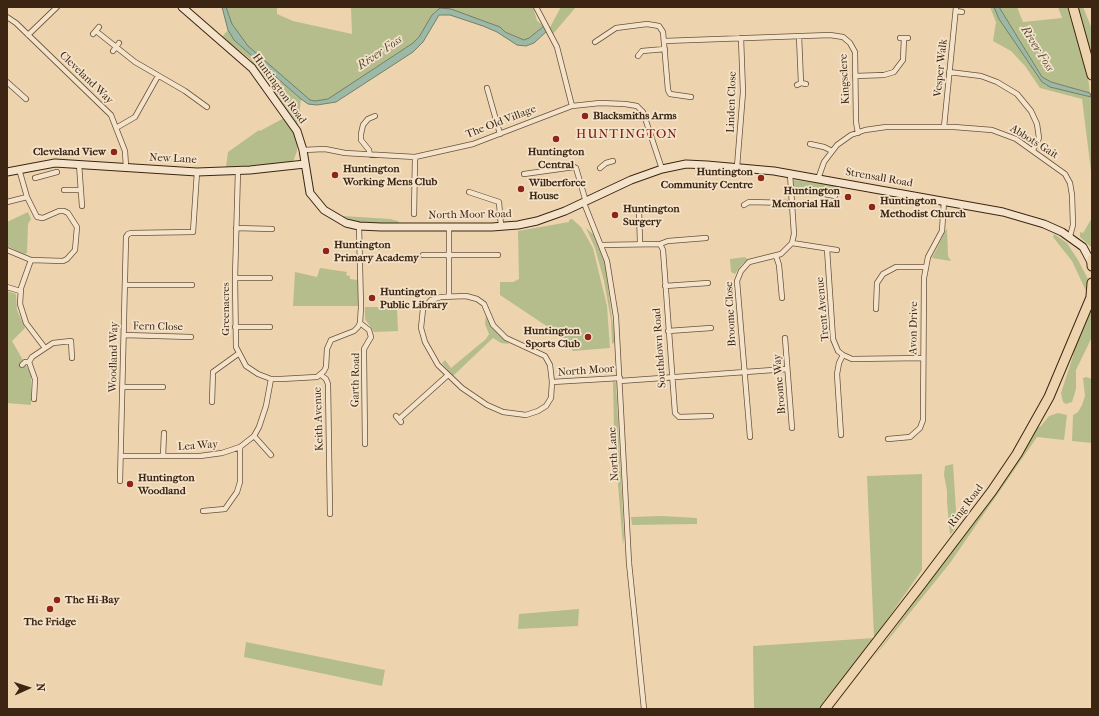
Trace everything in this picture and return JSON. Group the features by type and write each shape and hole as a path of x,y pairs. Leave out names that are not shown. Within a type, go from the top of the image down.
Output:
{"highway":[{"path":"1073,7 1092,75"},
{"path":"1092,260 1092,266"},
{"name":"Ring Road","path":"825,709 925,580 992,491 1017,454 1048,399 1092,296 1092,283"}],"street":[{"path":"28,35 57,7"},
{"name":"Huntington Road","path":"182,7 252,68 297,131 303,150 305,164"},
{"path":"536,7 559,54 572,106"},
{"name":"Vesper Walk","path":"944,127 956,9 962,12"},
{"name":"Cleveland Way","path":"7,17 16,23 108,113 125,151 126,167"},
{"path":"595,42 616,28 647,24 654,25 662,29 667,83 670,94 691,97"},
{"path":"96,30 135,62 185,90 208,107"},
{"name":"Kingsclere","path":"741,38 838,35 846,40 855,52 856,122 858,133"},
{"path":"799,36 801,84"},
{"path":"664,41 741,38"},
{"name":"Linden Close","path":"737,167 743,98 741,38"},
{"path":"855,76 884,75 894,72 903,60 904,38"},
{"path":"638,56 642,51 665,49"},
{"path":"949,72 973,74 988,78 1017,94 1031,111 1037,124 1039,138 1033,150"},
{"path":"116,128 135,117 158,76"},
{"path":"7,82 26,99"},
{"path":"487,88 500,134"},
{"name":"The Old Village","path":"303,150 325,149 370,155 415,157 450,150 500,134 552,112 572,106 610,103 639,107 645,118 662,169"},
{"path":"370,155 369,150 361,140 361,134 363,125 368,119 375,116"},
{"name":"Abbots Gait","path":"818,179 824,162 832,151 843,140 858,133 880,127 971,127 992,130 1016,139 1033,150 1060,170 1070,183 1073,229 1070,236"},
{"path":"809,144 824,147 832,151"},
{"path":"414,214 415,157"},
{"path":"600,168 606,162 613,161"},
{"name":"New Lane","path":"7,172 55,163 197,172 305,164"},
{"path":"79,164 82,206"},
{"name":"North Moor Road","path":"305,164 309,189 317,203 336,219 360,226 502,226 537,221 585,202 631,180 662,169"},
{"name":"Strensall Road","path":"662,169 686,164 737,167 790,174 944,201 1026,218 1056,228 1070,236 1083,247 1092,260"},
{"path":"40,165 42,176"},
{"name":"North Lane","path":"524,174 574,167 585,202 602,245 610,273 620,379 629,563 644,709"},
{"path":"7,250 31,260 63,261 75,250 77,227 68,213 59,211 43,218 37,217 27,197 19,169"},
{"name":"Greenacres","path":"238,170 235,278 235,327 236,347 238,354"},
{"path":"35,178 57,172"},
{"path":"123,229 128,234 193,232 197,172"},
{"path":"790,174 794,234 792,243 837,250"},
{"path":"64,190 80,190"},
{"path":"790,190 809,191 835,196"},
{"path":"469,192 499,202 502,226"},
{"path":"7,202 27,197"},
{"name":"Avon Drive","path":"891,438 910,437 917,432 922,424 924,415 923,358 926,268 930,252 942,231 944,201"},
{"path":"744,205 749,202 791,203"},
{"path":"639,210 640,243"},
{"path":"360,226 360,324"},
{"path":"449,227 449,296"},
{"path":"236,228 272,229"},
{"name":"Woodland Way","path":"120,481 126,237 128,234"},
{"path":"602,245 640,243 660,244 668,241 706,238"},
{"name":"Broome Close","path":"750,438 736,287 738,275 749,262 776,256 785,251 792,243"},
{"name":"Southdown Road","path":"660,244 663,250 671,377 676,416 711,416"},
{"path":"360,247 386,247"},
{"name":"Strensall Road","path":"1083,247 1092,251"},
{"name":"Trent Avenue","path":"827,249 834,339 835,345 843,355"},
{"path":"423,255 498,255"},
{"path":"776,256 779,265 782,298"},
{"path":"31,260 20,291 20,304 26,322 45,348"},
{"path":"876,309 879,303 877,283 887,270 896,267 926,268"},
{"path":"235,278 270,278"},
{"path":"665,286 708,283"},
{"path":"125,284 192,285"},
{"path":"7,287 20,291"},
{"name":"North Moor","path":"449,296 472,297 482,301 497,330 515,343 546,356 550,365 552,382 551,398 546,406 532,414 519,415 487,405 462,388 448,376 438,364 425,342 421,322 423,308 435,298 449,296"},
{"name":"Keith Avenue","path":"330,514 328,384 326,379 321,375 326,367 327,349 331,340 354,331 360,324"},
{"name":"Garth Road","path":"360,324 369,330 371,334 370,340 364,349 365,444"},
{"path":"235,327 270,327"},
{"path":"668,331 711,328"},
{"name":"Fern Close","path":"124,335 191,336"},
{"name":"Broome Way","path":"785,338 793,428"},
{"path":"22,365 25,362 29,362 32,357 53,342 71,341 72,358"},
{"path":"212,402 213,372 238,354 246,366 252,371 271,379 313,378 321,375"},
{"path":"841,435 838,374 839,363 843,355 857,360 923,358"},
{"path":"29,362 35,379 34,398"},
{"path":"744,372 787,369"},
{"name":"North Moor","path":"552,382 744,372"},
{"path":"399,419 448,376"},
{"name":"Lea Way","path":"121,456 212,455 240,447 254,436 263,416 271,379"},
{"path":"123,387 163,387"},
{"name":"Lea Way","path":"163,456 164,433"},
{"path":"254,436 271,455"},
{"path":"203,511 225,509 236,492 240,482 240,447"}],"shaded area":[{"path":"222,7 226,7 232,24 248,46 310,100 315,101 328,99 413,43 419,37 432,15 440,8 451,9 500,27 505,32 524,40 529,38 544,26 547,31 534,43 526,46 517,45 497,32 483,26 450,15 439,15 423,42 413,52 336,102 317,105 308,104 301,99 234,40 228,30"},
{"path":"226,7 277,7 277,14 293,21 352,34 351,7 533,7 537,21 544,26 529,38 524,40 505,32 500,27 478,20 436,11 419,37 413,43 327,100 316,101 309,100 248,46 232,24"},
{"path":"561,7 576,7 553,34 549,29"},
{"path":"990,7 994,7 999,19 1044,84 1091,97 1092,179 1082,99 1040,88 1025,66 1011,51 993,41 996,22"},
{"path":"994,7 999,7 1042,77 1051,82 1090,93 1091,97 1050,87 1042,82 999,19"},
{"path":"999,7 1017,7 1023,22 1062,18 1058,7 1067,7 1088,77 1090,93 1051,82 1042,77"},
{"path":"1077,7 1083,7 1092,29 1092,57"},
{"path":"228,30 234,40 271,73 264,77 250,59 222,37"},
{"path":"281,81 301,99 298,127 272,89"},
{"path":"284,118 295,133 297,141 297,151 293,162 277,165 226,167 228,152 259,130 260,131"},
{"path":"794,180 839,186 839,190 831,192 808,188 796,188 793,185"},
{"path":"28,212 31,219 28,224 27,253 24,254 7,246 7,222"},
{"path":"342,217 390,219 398,221 400,224 369,225 346,220"},
{"path":"1092,218 1092,248 1080,237 1080,232 1083,233"},
{"path":"572,219 581,227 593,248 607,306 610,348 573,351 560,335 500,295 500,282 513,282 519,279 518,231 569,222 569,220"},
{"path":"586,228 595,234 605,262 615,342 612,344 611,320 604,281 595,248"},
{"path":"947,228 948,256 951,261 932,258"},
{"path":"1054,234 1067,243 1078,260 1089,281 1086,291 1072,261 1053,237"},
{"path":"745,257 748,260 742,264 735,274 731,272 730,259"},
{"path":"320,268 347,272 346,275 350,276 350,279 358,280 359,306 293,306 295,272 317,277"},
{"path":"7,291 16,294 17,310 25,328 12,341 31,374 31,405 7,403"},
{"path":"1092,306 1092,337 1076,370 1076,389 1072,402 1066,404 1063,402 1061,393 1073,356 1074,348"},
{"path":"365,307 397,307 398,331 374,332 365,319"},
{"path":"486,315 491,325 509,344 501,343 493,338 453,376 442,363 445,360 451,368 486,339 489,334 485,324"},
{"path":"1086,377 1092,379 1092,443 1072,441 1073,415 1078,412 1082,405 1085,396 1083,378"},
{"path":"613,381 616,383 624,536 623,546 614,434"},
{"path":"1058,413 1067,415 1064,440 1037,437 950,563 871,661 1016,464 1037,428 1041,426 1049,416"},
{"path":"953,464 957,526 950,535 947,491 944,475 945,466"},
{"path":"922,474 922,570 874,638 867,476"},
{"path":"662,516 697,518 697,524 632,525 631,517"},
{"path":"579,609 578,626 518,629 519,614"},
{"path":"874,638 818,709 754,709 753,646"},
{"path":"246,642 385,670 382,686 244,657"}],"place":[{"name":"Blacksmiths Arms","path":"585,116"},
{"name":"Huntington Central","path":"556,139"},
{"name":"Cleveland View","path":"114,152"},
{"name":"Huntington Working Mens Club","path":"335,175"},
{"name":"Huntington Community Centre","path":"761,178"},
{"name":"Wilberforce House","path":"521,189"},
{"name":"Huntington Memorial Hall","path":"848,197"},
{"name":"Huntington Methodist Church","path":"872,207"},
{"name":"Huntington Surgery","path":"615,215"},
{"name":"Huntington Primary Academy","path":"326,251"},
{"name":"Huntington Public Library","path":"372,298"},
{"name":"Huntington Sports Club","path":"588,337"},
{"name":"Huntington Woodland","path":"130,484"},
{"name":"The Hi-Bay","path":"57,600"},
{"name":"The Fridge","path":"50,609"}],"district":[{"name":"HUNTINGTON","path":"627,135"}],"water label":[{"name":"River Foss","path":"1037,49"},
{"name":"River Foss","path":"380,53"}]}
